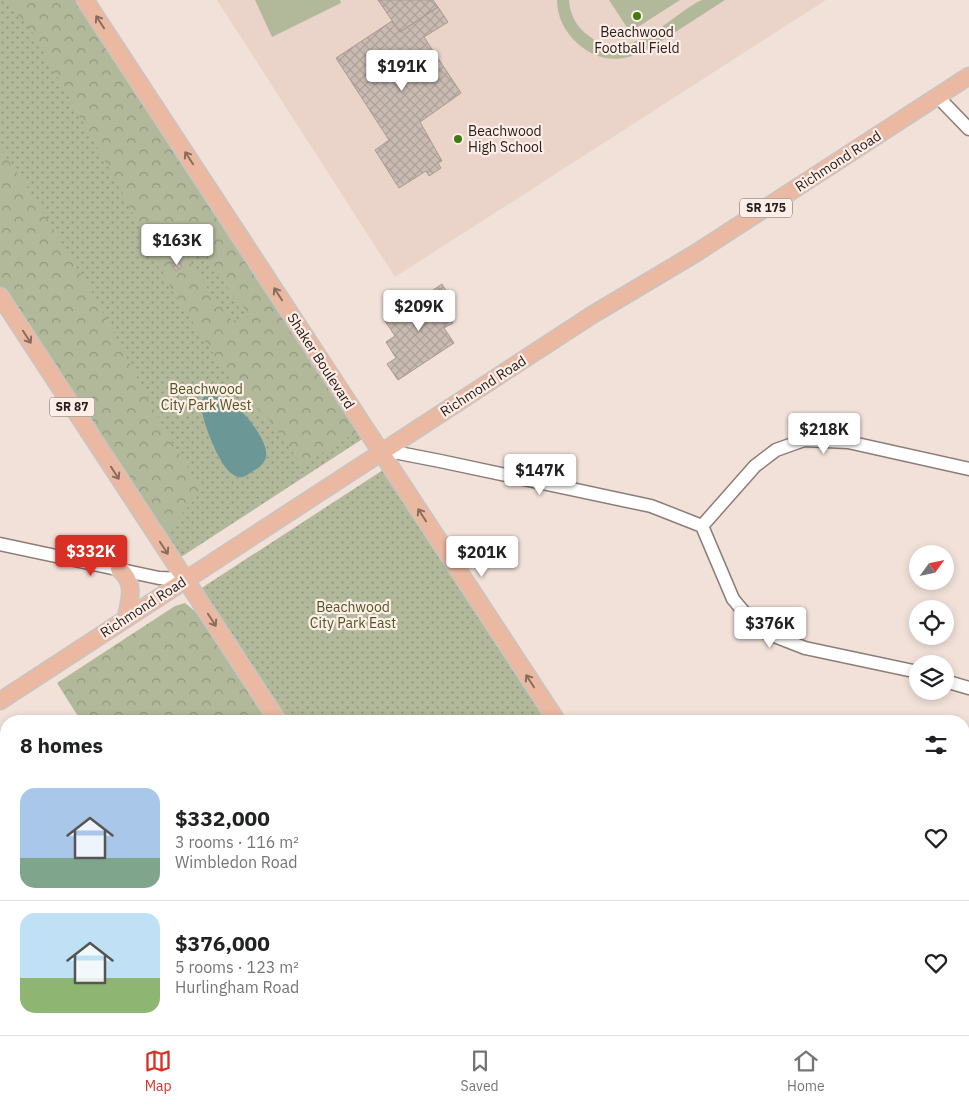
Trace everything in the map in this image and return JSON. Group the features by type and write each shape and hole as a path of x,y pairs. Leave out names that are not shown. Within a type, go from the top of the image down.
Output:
{"main road":[{"name":"Shaker Boulevard","path":"85,0 553,715"},
{"name":"Richmond Road","path":"0,701 592,314 704,248 969,76"},
{"name":"SR 87","path":"0,296 185,579"},
{"path":"119,569 126,576 131,588 126,618"},
{"path":"185,579 274,715"}],"street":[{"path":"937,96 969,128"},
{"path":"702,526 755,466 776,450 804,440 848,442 969,469"},
{"path":"381,452 399,453 440,461 651,506 702,526 733,599 759,630 805,648 909,670"},
{"path":"0,544 159,578 185,579"},
{"path":"954,683 969,688"}],"shaded area":[{"name":"Beachwood High School","path":"217,0 826,0 395,277"}],"green space":[{"name":"Beachwood City Park West","path":"0,0 85,0 370,434 178,559 0,296"},
{"path":"6,0 76,0 357,432 302,465 271,422 236,388 173,292 120,188 32,32","holes":["200,244 217,273 252,316 232,321 197,274 182,247"]},
{"path":"255,0 340,0 341,3 272,37"},
{"path":"557,0 569,0 575,21 585,33 601,43 614,46 639,40 702,0 725,0 653,46 628,57 616,59 603,58 590,53 577,43 562,24"},
{"name":"Beachwood Football Field","path":"609,0 680,0 630,32"},
{"path":"0,148 30,191 96,299 164,429 202,491 165,533 0,281"},
{"name":"Beachwood City Park East","path":"383,470 546,715 278,715 200,589"},
{"path":"185,603 196,612 264,715 77,715 57,683 175,606"}],"water":[{"path":"211,395 226,401 240,410 256,429 264,444 266,457 264,462 244,477 238,477 229,472 222,463 210,437 204,420 201,401 205,396"}],"building":[{"path":"378,0 433,0 438,7 400,32"},
{"path":"438,7 448,22 424,37 461,93 420,122 442,161 438,163 441,168 429,176 426,171 399,188 375,150 389,140 336,58 392,21 400,32"},
{"path":"177,260 182,267 176,271 171,264"},
{"path":"442,284 452,301 443,307 453,323 444,328 454,343 398,380 387,364 396,358 386,342 395,336 385,321 394,315 393,313 404,306 405,309"}],"place":[{"name":"Beachwood Football Field","path":"637,16"},
{"name":"Beachwood High School","path":"458,139"}]}
